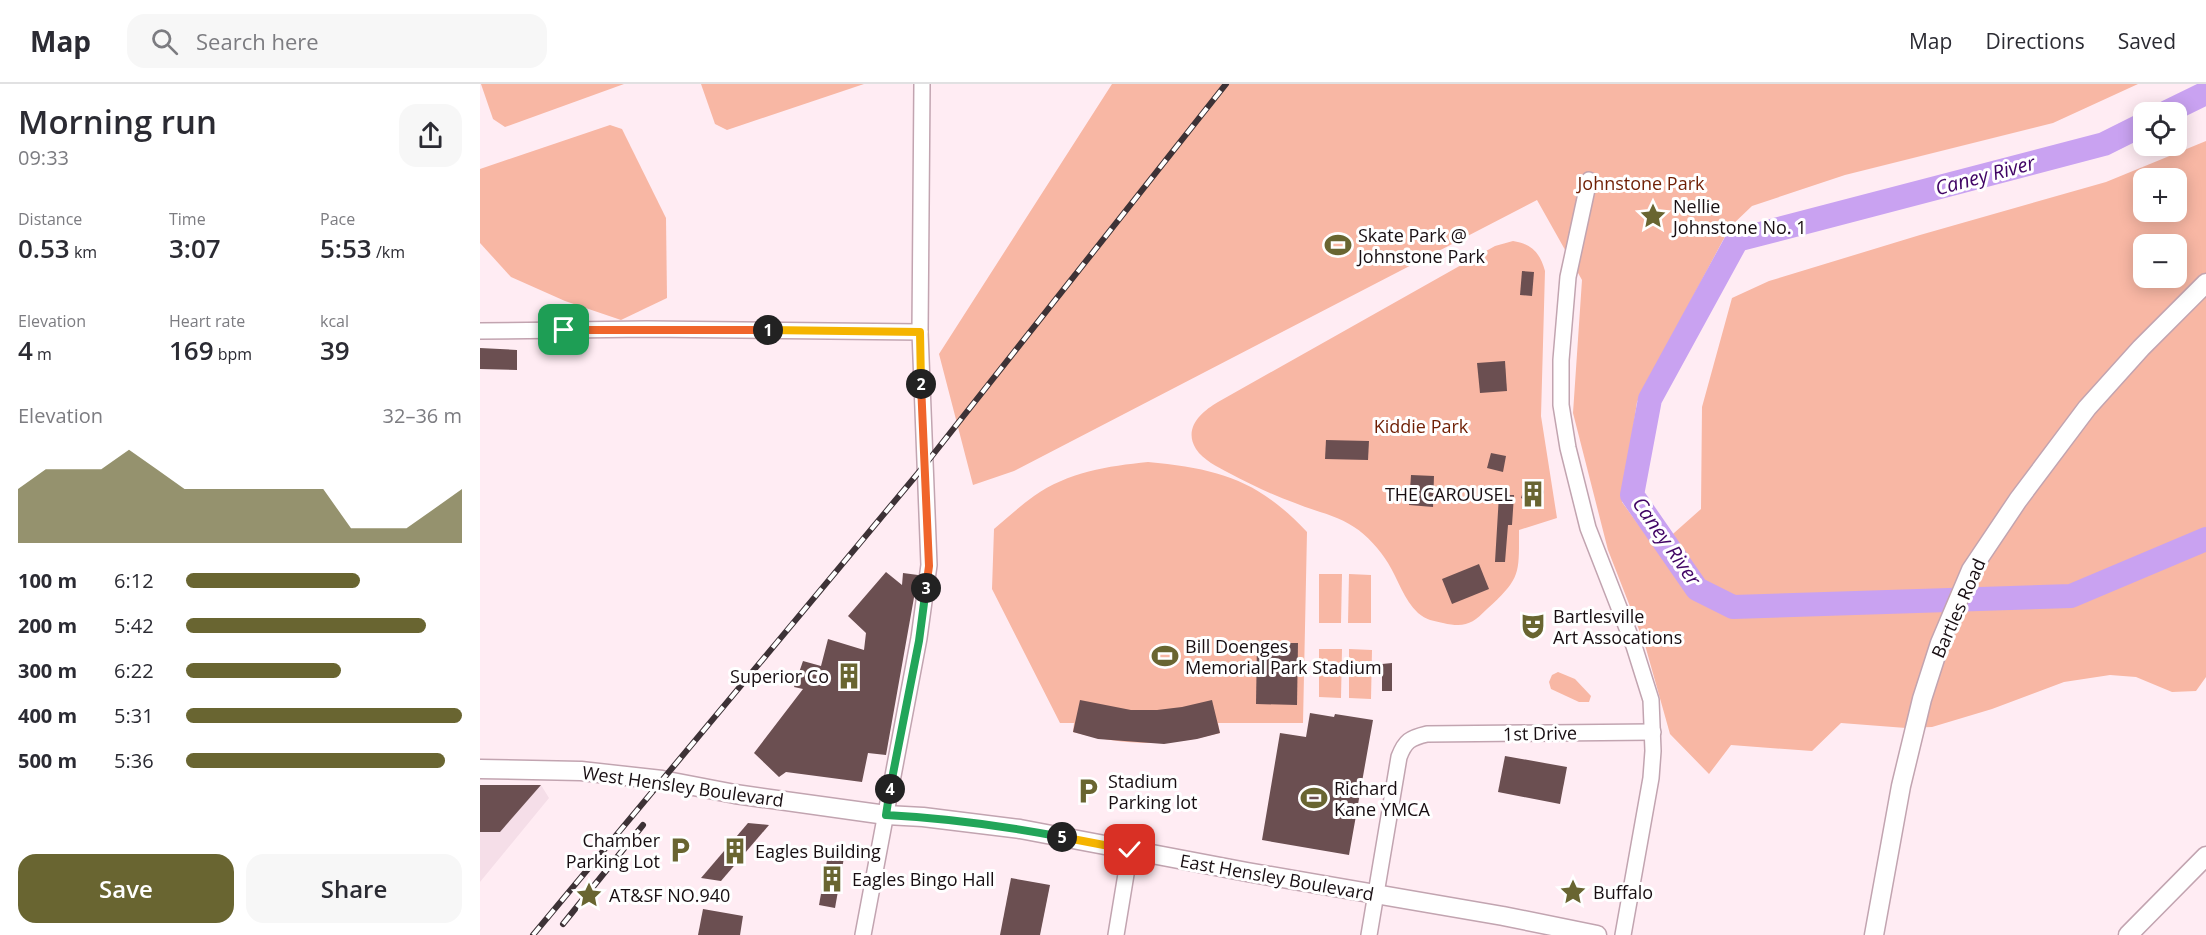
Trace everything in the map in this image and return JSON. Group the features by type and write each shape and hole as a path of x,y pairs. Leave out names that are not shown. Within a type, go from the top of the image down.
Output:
{"main road":[{"name":"Bartles Road","path":"1874,935 1902,786 1922,699 1940,643 1971,570 2018,500 2087,408 2206,283"},
{"name":"West Hensley Boulevard","path":"480,769 581,771 662,780 735,794 886,815"},
{"name":"East Hensley Boulevard","path":"886,815 923,817 1020,829 1597,935"},
{"path":"2128,935 2206,856"}],"street":[{"path":"863,935 919,641 929,566 920,332 922,84"},
{"path":"1589,180 1568,277 1561,360 1561,405 1568,448 1588,528 1635,646 1651,700 1653,732 1651,778 1623,935"},
{"path":"480,331 647,329 920,332"},
{"name":"1st Drive","path":"1376,894 1399,757 1404,743 1412,737 1427,734 1653,732"},
{"path":"1116,935 1130,850"},
{"path":"1369,935 1376,894"}],"shaded area":[{"path":"480,785 541,785 549,798 480,882"}],"green space":[{"path":"481,84 624,84 505,127 493,119"},
{"path":"701,84 864,84 727,130 715,124"},
{"name":"Johnstone Park","path":"1112,84 2138,84 2053,123 1845,175 1752,206 1730,227 1637,402 1622,502 1656,549 1701,509 1702,407 1732,298 1769,281 2106,182 2133,171 2133,222 2187,222 2187,168 2140,168 2169,156 2187,156 2187,149 2206,141 2206,677 2196,691 2172,692 2136,677 2110,675 2064,682 1992,709 1932,727 1906,728 1841,723 1812,751 1731,745 1709,774 1670,734 1645,645 1608,550 1573,413 1582,280 1537,200 1014,471 973,485 939,354"},
{"path":"610,125 622,129 666,218 667,298 621,320 565,301 511,277 480,243 480,169"},
{"name":"Kiddie Park","path":"1513,241 1525,244 1534,250 1541,259 1545,271 1541,416 1557,518 1519,530 1518,566 1512,582 1498,599 1477,618 1468,624 1451,624 1430,620 1413,608 1385,558 1359,530 1340,519 1270,493 1216,466 1196,449 1192,434 1200,416 1218,402 1495,246"},
{"name":"Bill Doenges Memorial Park Stadium","path":"1148,462 1196,468 1235,480 1271,500 1307,532 1303,723 1218,723 1220,733 1182,741 1146,743 1092,737 1073,732 1074,723 1060,723 992,589 994,529 1034,496 1061,481 1103,468"},
{"path":"1319,574 1342,574 1341,623 1319,623"},
{"path":"1349,574 1371,575 1371,623 1348,623"},
{"path":"1319,649 1342,649 1341,698 1319,697"},
{"path":"1349,649 1372,650 1371,699 1349,698"},
{"path":"1558,672 1575,679 1591,696 1589,702 1579,702 1551,689 1549,682 1552,675"}],"building":[{"path":"1522,271 1534,272 1532,296 1520,295"},
{"path":"480,348 517,350 517,370 480,369"},
{"path":"1505,361 1507,391 1480,393 1477,363"},
{"path":"1326,440 1369,441 1368,460 1325,459"},
{"path":"1491,453 1506,456 1503,472 1487,468"},
{"path":"1411,475 1434,476 1433,507 1409,505"},
{"name":"THE CAROUSEL","path":"1535,482 1541,485 1544,492 1540,502 1533,504 1521,498 1525,485"},
{"path":"1499,495 1514,495 1512,525 1508,525 1505,562 1495,562"},
{"path":"1479,564 1489,589 1452,604 1442,579"},
{"name":"Superior Co","path":"886,572 902,585 903,573 918,575 886,755 868,753 862,782 786,772 779,777 754,753 803,689 794,687 803,661 821,666 828,639 864,650 866,633 848,616"},
{"path":"1257,643 1298,643 1297,705 1256,704"},
{"path":"1392,663 1392,691 1382,691 1382,664"},
{"path":"1080,700 1131,710 1157,710 1212,700 1220,733 1164,744 1098,739 1073,732"},
{"name":"Richard Kane YMCA","path":"1310,713 1373,720 1349,855 1262,840 1280,733 1306,737"},
{"path":"1505,756 1567,767 1560,804 1498,792"},
{"path":"480,785 541,785 500,832 480,832"},
{"name":"Eagles Building","path":"748,823 769,825 721,881 701,878"},
{"name":"Eagles Bingo Hall","path":"829,849 845,852 835,908 819,905"},
{"path":"1011,878 1050,885 1040,935 1000,935"},
{"path":"703,909 743,916 740,935 698,935"}],"waterway":[{"name":"Caney River","path":"2187,102 2206,93"},
{"name":"Caney River","path":"2133,130 2104,144 1737,240 1650,399 1632,495 1697,589 1733,607 2071,596 2206,539"}],"railway":[{"path":"533,935 924,466 1226,84"},
{"path":"563,924 643,825"}],"place":[{"name":"Nellie Johnstone No. 1","path":"1653,216"},
{"name":"Skate Park @ Johnstone Park","path":"1338,245"},
{"name":"THE CAROUSEL","path":"1533,494"},
{"name":"Bartlesville Art Assocations","path":"1533,626"},
{"name":"Bill Doenges Memorial Park Stadium","path":"1165,656"},
{"name":"Superior Co","path":"849,676"},
{"name":"Stadium Parking lot","path":"1088,791"},
{"name":"Richard Kane YMCA","path":"1314,798"},
{"name":"Chamber Parking Lot","path":"680,850"},
{"name":"Eagles Building","path":"735,851"},
{"name":"Eagles Bingo Hall","path":"832,879"},
{"name":"Buffalo","path":"1573,892"},
{"name":"AT&SF NO.940","path":"589,895"}],"route":[{"path":"564,330 920,332 929,566 919,641 886,815 923,817 1020,829 1130,850"}]}
